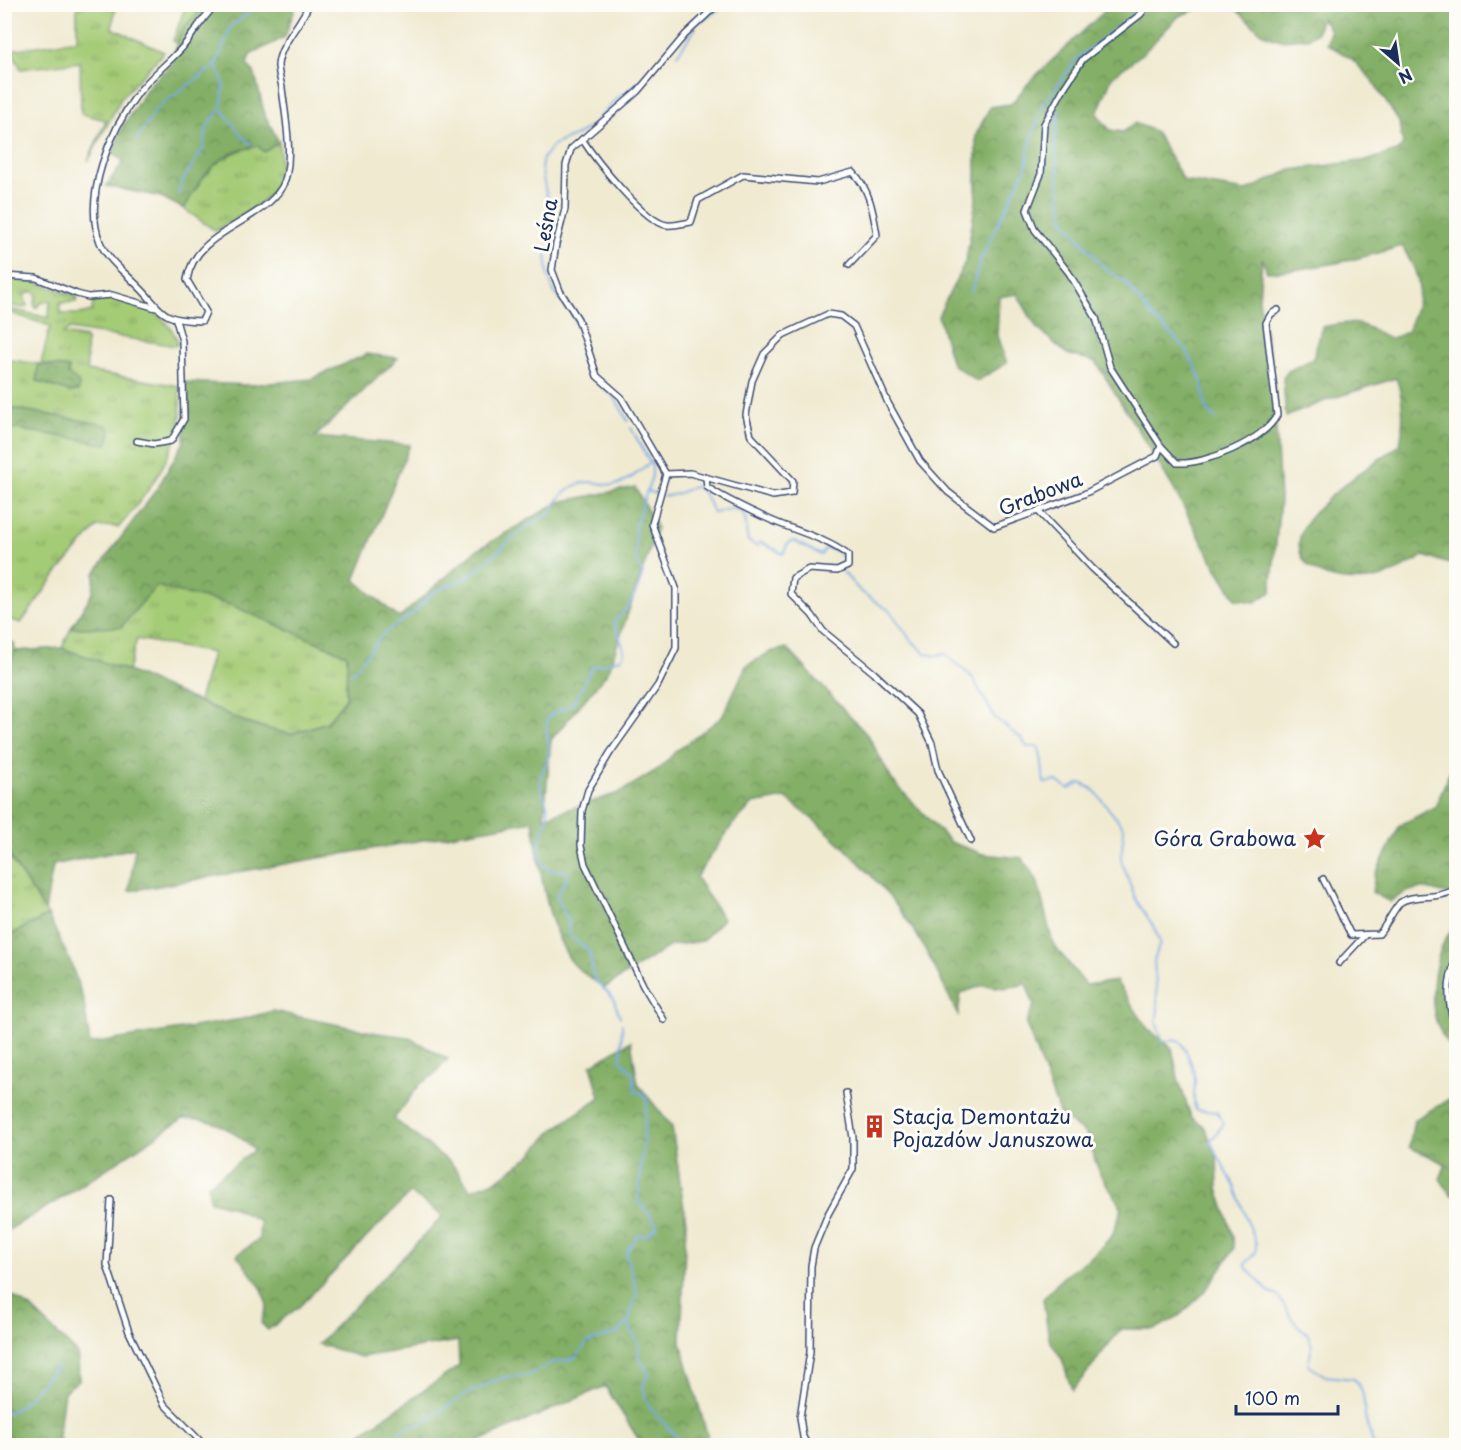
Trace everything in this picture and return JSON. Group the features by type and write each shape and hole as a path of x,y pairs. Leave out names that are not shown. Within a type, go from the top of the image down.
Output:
{"street":[{"path":"156,308 148,296 109,258 99,241 92,200 96,180 137,94 192,36 217,4"},
{"path":"4,276 36,278 88,297 112,295 156,308 176,320 202,321 206,312 187,280 189,267 211,241 275,196 283,184 289,163 278,65 286,43 309,4"},
{"name":"Leśna","path":"670,475 621,397 597,376 578,319 560,291 552,270 565,209 566,165 571,149 638,91 685,34 718,4"},
{"path":"1148,4 1141,14 1083,59 1044,124 1041,174 1027,210 1035,230 1069,273 1096,318 1110,367 1161,446 1178,463 1194,462 1244,444 1268,428 1277,414 1266,323 1271,314 1278,310"},
{"path":"582,139 597,162 652,220 668,225 691,222 698,200 743,175 818,182 853,172 864,183 873,210 877,235 849,265"},
{"name":"Grabowa","path":"670,475 690,473 772,496 792,492 793,481 751,436 746,415 752,381 765,354 783,335 828,314 841,316 854,326 888,403 920,461 948,492 994,527 1084,494 1157,456 1161,446"},
{"path":"137,441 154,444 171,441 184,419 182,341 176,320"},
{"path":"664,1020 643,985 585,864 581,846 582,811 588,790 610,753 658,685 676,648 676,588 652,524 670,475"},
{"path":"706,478 707,487 723,497 765,518 833,544 848,555 848,566 837,571 809,569 793,578 790,594 813,615 823,631 918,714 932,743 938,770 971,841"},
{"path":"1038,511 1092,568 1173,643"},
{"path":"1323,879 1351,935 1379,934 1390,922 1396,906 1402,901 1444,896 1456,889"},
{"path":"1339,963 1365,935"},
{"path":"1456,959 1448,989 1456,1028"},
{"path":"808,1446 803,1437 800,1417 810,1352 811,1266 814,1248 853,1169 853,1138 846,1094"},
{"path":"111,1200 107,1265 129,1332 164,1404 205,1446"}],"green space":[{"path":"77,5 116,5 112,28 164,52 122,97 88,161 106,120 81,114 80,62 21,69 11,50 77,40"},
{"path":"186,5 205,5 180,32 177,44 173,41"},
{"path":"205,5 296,5 285,37 250,55 247,65 254,72 265,115 279,142 264,152 258,146 244,149 222,160 205,176 184,209 161,197 106,186 124,161 112,154 122,128 149,85 171,65 180,32"},
{"path":"1111,5 1207,5 1179,16 1143,53 1112,77 1097,114 1110,130 1123,132 1135,123 1155,131 1184,181 1246,191 1291,170 1369,160 1397,151 1403,145 1399,122 1373,81 1352,59 1327,44 1330,30 1322,18 1317,32 1308,38 1281,40 1263,34 1237,10 1240,5 1456,5 1456,438 1452,448 1453,464 1456,465 1456,566 1424,556 1383,577 1371,580 1342,580 1315,571 1306,563 1300,551 1300,537 1314,513 1343,486 1400,445 1403,420 1402,402 1396,378 1327,400 1286,417 1283,378 1288,371 1313,359 1322,327 1343,323 1358,324 1390,339 1407,332 1416,307 1419,288 1414,269 1402,246 1369,256 1284,271 1267,272 1262,258 1259,300 1273,374 1280,501 1271,592 1255,602 1236,599 1213,562 1171,484 1096,362 1067,354 1037,328 1017,294 999,297 997,336 1007,363 977,381 952,364 938,316 966,260 976,200 976,135 990,107 1011,104 1032,79"},
{"path":"279,142 279,180 273,191 259,204 216,231 184,209 205,176 222,160 244,149 258,146 264,152"},
{"path":"5,280 32,281 77,296 76,302 60,303 61,314 80,314 92,311 93,301 106,299 119,299 144,306 164,321 178,342 176,346 70,329 62,334 86,338 87,371 179,386 180,425 165,462 135,508 118,528 97,527 57,573 21,623 5,618 5,427 107,444 111,433 40,413 5,407 5,359 38,364 37,381 69,392 78,391 68,374 69,368 41,364 50,326 5,311 5,308 49,318 50,301 41,303 36,308 34,305 37,295 32,291 24,295 27,306 23,308 5,304"},
{"path":"367,354 398,358 315,437 410,445 355,580 399,618 475,551 559,502 635,487 657,528 608,672 551,740 544,817 619,793 660,768 675,752 722,717 746,666 770,652 787,648 869,737 892,780 950,842 983,854 1022,858 1037,880 1053,944 1086,985 1116,981 1148,1029 1172,1048 1178,1078 1191,1117 1204,1126 1217,1156 1218,1188 1233,1236 1234,1249 1204,1293 1179,1316 1156,1329 1122,1329 1072,1390 1062,1359 1049,1339 1043,1299 1063,1277 1091,1257 1112,1236 1122,1208 1100,1174 1086,1134 1060,1115 1026,1024 1034,1005 1026,984 1005,988 984,985 961,993 958,1015 925,949 881,886 844,847 785,798 753,804 733,824 696,877 723,919 702,941 670,946 604,988 574,965 555,930 545,893 533,821 129,891 135,848 53,865 45,911 5,849 5,675 15,651 62,648 128,671 252,725 291,734 327,722 346,698 347,655 231,605 156,586 121,627 71,628 93,592 95,573 158,487 184,442 185,382 249,385 311,379"},
{"path":"38,364 69,368 68,374 79,383 78,391 69,392 37,381"},
{"path":"5,407 107,425 111,433 107,444 5,427"},
{"path":"156,586 231,605 347,655 346,698 327,722 291,734 252,725 199,701 212,653 137,639 128,671 62,648 71,628 121,627"},
{"path":"5,640 14,643 15,651 5,675"},
{"path":"1456,766 1456,897 1429,889 1415,889 1390,902 1372,892 1375,875 1400,825 1435,807 1451,769"},
{"path":"4,849 48,915 5,938 4,938"},
{"path":"48,915 71,963 84,1002 90,1044 242,1019 273,1011 377,1033 408,1037 448,1059 434,1075 420,1084 394,1119 452,1164 471,1190 497,1180 530,1156 553,1130 600,1097 591,1065 631,1041 638,1084 672,1127 686,1222 681,1342 710,1445 642,1445 605,1386 471,1445 344,1445 459,1366 458,1341 361,1357 318,1344 443,1216 410,1193 300,1306 268,1330 261,1323 267,1305 262,1289 237,1255 259,1239 260,1221 230,1206 210,1201 208,1185 254,1150 238,1136 212,1122 182,1119 65,1196 5,1232 5,938"},
{"path":"1456,927 1456,1059 1438,1025 1434,1012 1433,991 1439,954 1449,934"},
{"path":"1456,1095 1456,1197 1451,1195 1440,1179 1446,1164 1409,1147 1414,1120"},
{"path":"5,1291 31,1308 78,1354 79,1380 64,1392 58,1437 64,1445 5,1445"}],"waterway":[{"path":"178,194 182,182 203,149 207,127 221,108 224,84 216,65 231,26 261,4"},
{"path":"704,20 727,4"},
{"path":"971,292 981,259 1026,167 1031,139 1044,104 1078,57 1142,8"},
{"path":"677,55 696,28"},
{"path":"548,242 549,207 541,168 543,158 553,145 579,134 597,121 615,100 647,76 665,52"},
{"path":"137,140 158,107 216,65"},
{"path":"221,108 242,136 252,145"},
{"path":"1059,110 1055,147 1063,218 1105,269 1123,280 1152,316 1186,349 1201,380 1206,409 1216,419"},
{"path":"546,252 548,276 554,292 571,312 580,334 581,360 589,375 615,398 628,421"},
{"path":"620,1017 613,998 594,979 589,951 569,935 569,922 557,897 568,875 562,870 550,871 540,857 540,841 548,811 540,780 549,753 546,729 549,718 572,704 592,667 620,659 624,654 615,620 632,599 643,573 636,559 635,526 652,476 652,466 631,428"},
{"path":"351,674 383,634 416,611 431,593 468,577 528,525 549,515 560,497 570,488 590,482 619,484 649,463"},
{"path":"664,496 697,487 707,499 713,513 729,509 742,513 746,521 748,541 757,546 761,542 783,554 788,543 794,541 821,555 825,549 831,549 843,557 845,560 843,565"},
{"path":"647,491 656,494"},
{"path":"843,572 861,592 890,611 911,640 925,653 936,656 944,653 972,677 995,718 1022,739 1027,747 1038,747 1042,759 1044,783 1056,781 1069,789 1080,783 1093,789 1124,828 1121,860 1136,900 1154,927 1160,943 1154,961 1158,1011 1156,1022 1163,1042 1173,1040 1181,1042 1188,1055 1195,1078 1196,1110 1217,1112 1224,1124 1210,1141 1234,1185 1256,1243 1256,1252 1245,1264 1247,1269 1270,1293 1278,1296 1296,1324 1307,1333 1312,1346 1308,1365 1325,1376 1354,1379 1358,1384 1362,1392 1365,1416 1374,1446"},
{"path":"384,1446 405,1428 424,1423 464,1395 504,1377 530,1375 551,1363 576,1357 588,1342 618,1333 628,1323 637,1292 626,1253 637,1236 647,1235 657,1226 646,1209 638,1202 647,1098 642,1093 635,1092 633,1073 621,1060 622,1024"},
{"path":"628,1324 638,1343 639,1359 649,1373 643,1386 650,1407 679,1440 681,1446"},
{"path":"4,1414 19,1407 57,1367"}],"place":[{"name":"Góra Grabowa","path":"1314,838"},
{"name":"Stacja Demontażu Pojazdów Januszowa","path":"874,1127"}]}
